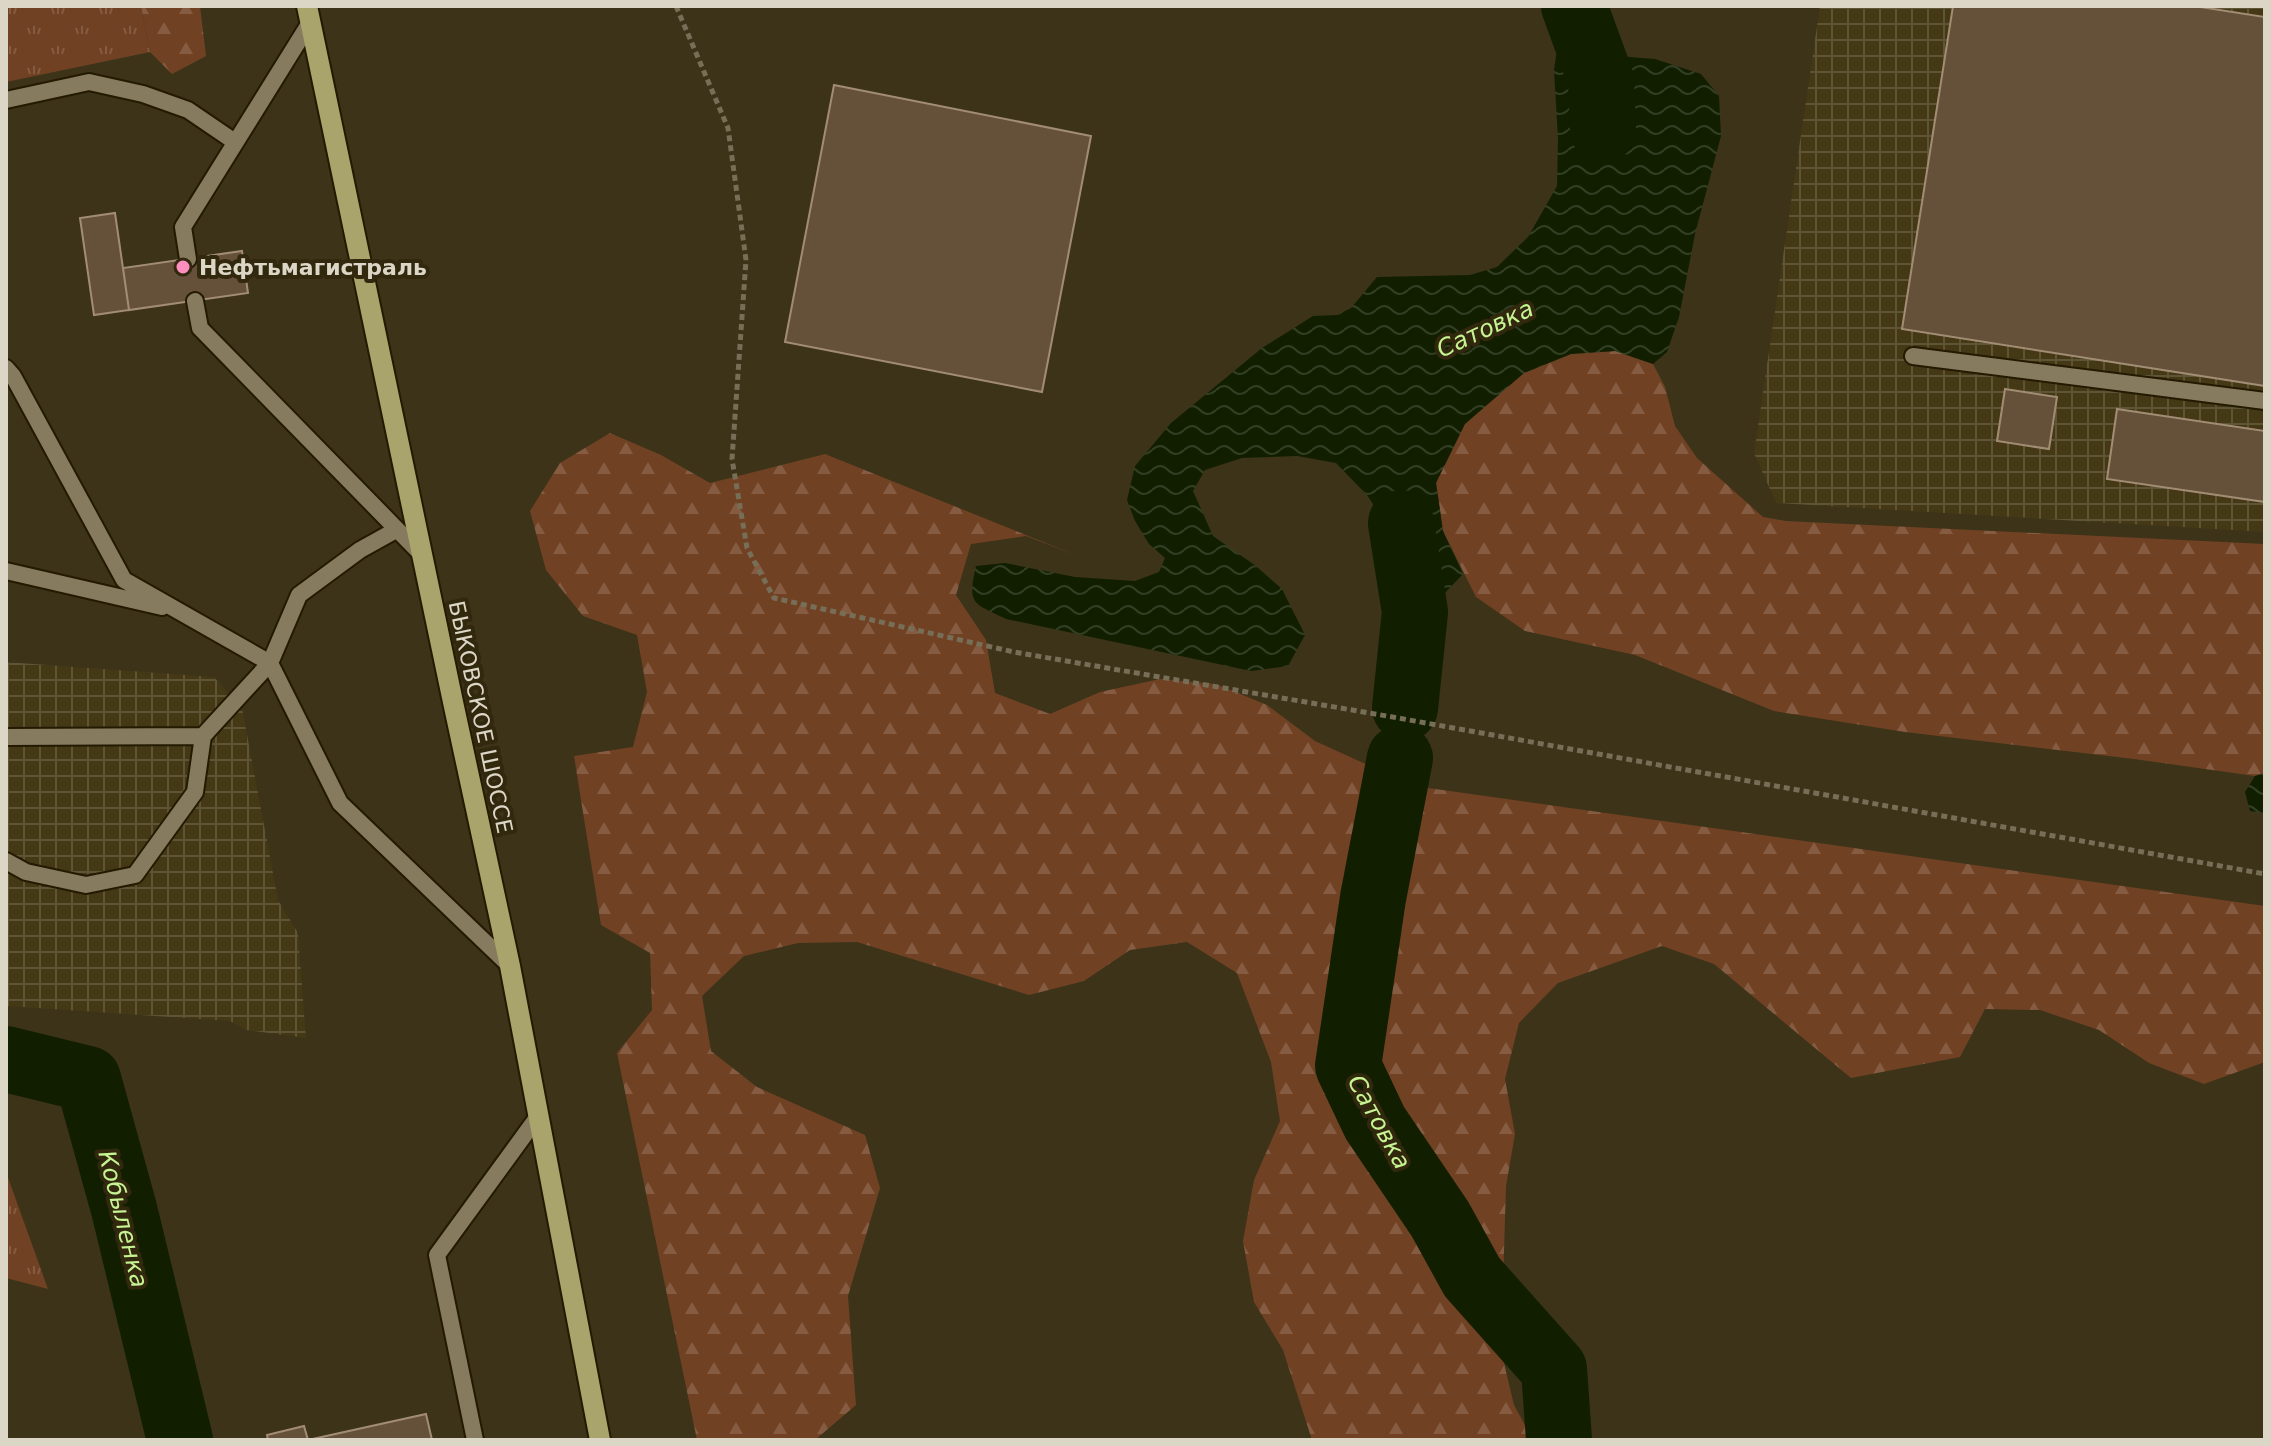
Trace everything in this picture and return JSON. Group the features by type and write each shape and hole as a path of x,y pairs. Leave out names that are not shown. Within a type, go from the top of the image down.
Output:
{"main road":[{"name":"БЫКОВСКОЕ ШОССЕ","path":"309,14 510,966 600,1440"}],"lane":[{"path":"188,259 183,227 309,14"},
{"path":"6,100 89,82 143,94 188,110 235,142"},
{"path":"195,301 200,328 423,557"},
{"path":"1913,356 2265,401"},
{"path":"6,368 124,580 270,663 340,803 510,966"},
{"path":"6,861 26,872 86,885 135,875 195,792 203,736 270,663 299,595 360,550 396,530"},
{"path":"6,571 175,609"},
{"path":"6,737 203,736"},
{"path":"475,1440 437,1255 539,1115"}],"path":[{"path":"676,6 728,128 746,260 732,459 747,548 774,598 1014,652 2265,874"}],"shaded area":[{"path":"1820,6 2265,6 2265,532 1776,503 1754,453"},
{"path":"6,662 214,677 242,708 278,900 298,933 306,1038 246,1030 230,1021 6,1006"}],"green space":[{"path":"6,6 141,6 150,52 6,82"},
{"path":"141,6 200,6 206,56 172,74 150,52"},
{"path":"1615,351 1653,364 1665,387 1675,426 1697,458 1763,517 1786,521 2265,544 2265,773 2255,776 1905,732 1774,711 1635,655 1525,631 1476,597 1443,531 1436,482 1464,424 1524,373 1571,354"},
{"path":"610,433 661,455 710,483 825,454 1078,556 1026,536 971,544 956,595 986,640 995,693 1050,714 1100,692 1160,679 1216,684 1267,705 1315,741 1414,786 2265,906 2265,1062 2204,1084 2149,1063 2099,1030 2040,1010 1985,1009 1960,1057 1851,1078 1714,964 1662,946 1558,983 1519,1023 1505,1079 1515,1134 1506,1186 1501,1351 1514,1405 1533,1440 1312,1440 1283,1350 1254,1302 1243,1241 1254,1180 1280,1121 1271,1062 1237,973 1187,942 1130,950 1084,981 1029,995 857,942 798,943 744,956 702,996 711,1051 757,1087 865,1135 880,1188 848,1296 856,1405 815,1440 697,1440 617,1053 652,1010 650,953 601,925 574,756 633,747 647,692 637,635 583,616 546,570 530,511 560,463"},
{"path":"6,1172 48,1289 6,1278"}],"water":[{"path":"1570,36 1617,56 1655,59 1701,74 1719,96 1721,136 1695,234 1679,317 1667,352 1653,364 1615,351 1571,354 1524,373 1465,424 1436,483 1443,531 1463,574 1442,596 1415,612 1397,589 1384,521 1367,495 1336,463 1297,456 1242,458 1205,470 1193,491 1213,536 1256,566 1282,589 1305,635 1288,666 1251,671 1006,619 975,601 972,588 976,566 1005,563 1075,577 1135,581 1159,572 1165,558 1149,544 1127,500 1135,466 1171,423 1262,348 1313,316 1337,315 1351,308 1377,277 1470,275 1497,267 1528,237 1557,186 1554,70 1558,43"},
{"path":"2265,773 2265,813 2250,811 2245,792 2255,776"}],"building":[{"path":"1953,6 2194,6 2265,17 2265,386 1902,329"},
{"path":"834,85 1091,136 1042,392 785,342"},
{"path":"115,213 129,310 94,315 80,218"},
{"path":"242,251 248,293 129,310 123,268"},
{"path":"2005,389 2057,397 2049,449 1997,441"},
{"path":"2117,409 2265,431 2265,502 2107,479"},
{"path":"426,1414 432,1440 308,1440"},
{"path":"304,1426 308,1440 268,1440 267,1435"}],"waterway":[{"name":"Сатовка","path":"1574,6 1601,80 1603,130"},
{"name":"Сатовка","path":"1401,523 1415,612 1405,708"},
{"name":"Сатовка","path":"1400,758 1373,898 1348,1066 1375,1123 1440,1219 1472,1277 1554,1369 1559,1440"},
{"name":"Кобыленка","path":"6,1059 88,1079 124,1209 180,1440"}],"place":[{"name":"Нефтьмагистраль","path":"183,267"}]}
